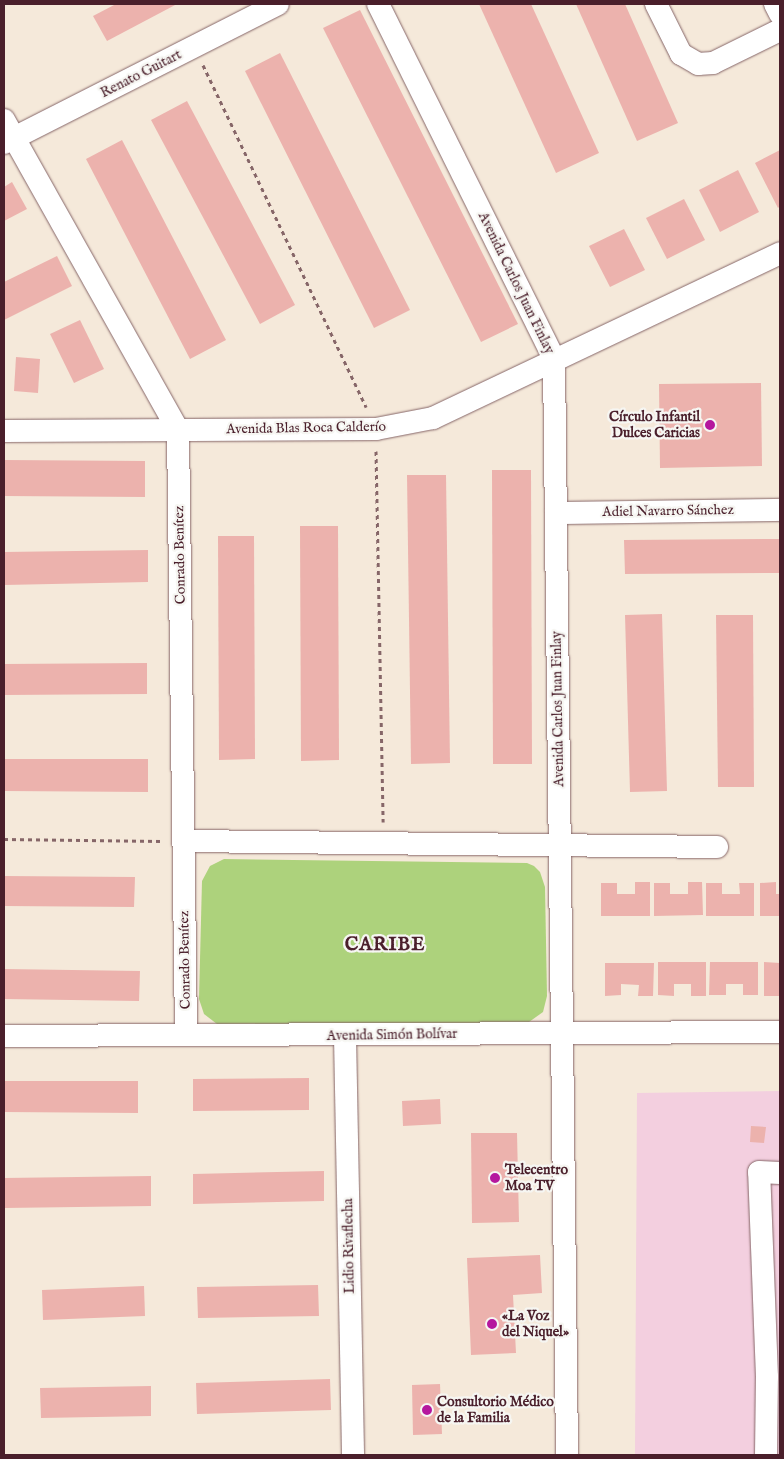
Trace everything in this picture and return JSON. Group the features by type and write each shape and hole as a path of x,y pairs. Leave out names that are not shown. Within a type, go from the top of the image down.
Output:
{"street":[{"name":"Renato Guitart","path":"7,134 194,47 278,4"},
{"name":"Avenida Carlos Juan Finlay","path":"378,4 554,359 567,1455"},
{"path":"656,4 681,54 698,64 713,63 780,30"},
{"path":"775,4 780,14"},
{"name":"Conrado Benítez","path":"7,134 178,430 186,1035"},
{"name":"Avenida Blas Roca Calderío","path":"4,431 376,429 433,418 780,253"},
{"name":"Adiel Navarro Sánchez","path":"556,513 780,510"},
{"path":"184,841 717,847"},
{"name":"Avenida Simón Bolívar","path":"4,1036 345,1036 780,1032"},
{"name":"Lidio Rivaflecha","path":"345,1036 353,1455"},
{"path":"766,1455 768,1377 759,1172 780,1172"}],"path":[{"path":"194,47 376,429 384,844"},
{"path":"4,839 184,841"}],"shaded area":[{"path":"780,1091 780,1455 635,1455 637,1093"}],"green space":[{"path":"224,859 527,863 534,866 540,872 545,887 547,996 543,1012 529,1022 521,1023 217,1024 204,1014 199,999 202,881 210,866"}],"building":[{"path":"116,4 177,4 107,41 93,16"},
{"path":"479,4 531,4 599,153 556,173"},
{"path":"576,4 625,4 678,123 637,141"},
{"path":"360,10 518,324 481,342 323,28"},
{"path":"280,53 410,310 374,328 245,71"},
{"path":"187,101 295,305 260,324 151,120"},
{"path":"122,140 226,340 190,359 86,159"},
{"path":"780,150 780,206 778,208 755,163"},
{"path":"738,170 759,212 720,232 699,190"},
{"path":"12,182 27,209 4,221 4,187"},
{"path":"684,199 705,240 667,259 646,218"},
{"path":"624,229 645,270 610,287 589,246"},
{"path":"57,256 72,286 4,320 4,282"},
{"path":"80,320 104,369 74,383 50,334"},
{"path":"16,357 40,359 38,393 14,391"},
{"name":"Círculo Infantil Dulces Caricias","path":"761,383 762,466 660,468 659,384"},
{"path":"4,460 145,461 145,497 4,496"},
{"path":"492,470 531,470 532,764 493,764"},
{"path":"407,475 446,475 450,763 411,764"},
{"path":"300,526 338,526 339,760 301,761"},
{"path":"218,536 254,536 255,759 219,760"},
{"path":"780,539 780,573 625,574 624,540"},
{"path":"148,550 148,582 4,585 4,552"},
{"path":"662,614 667,791 630,792 625,615"},
{"path":"716,615 753,615 754,787 718,787"},
{"path":"147,663 147,694 4,695 4,664"},
{"path":"4,759 148,759 148,792 4,791"},
{"path":"4,876 135,877 134,907 4,906"},
{"path":"635,882 650,882 650,916 601,916 601,883 617,883 617,894 635,894"},
{"path":"688,882 702,882 703,915 654,916 654,883 670,883 670,894 688,894"},
{"path":"776,882 776,894 780,894 780,916 760,916 760,883"},
{"path":"706,883 722,883 722,894 740,894 739,883 754,883 754,916 706,916"},
{"path":"658,962 706,962 706,996 691,996 691,984 674,984 674,996 658,995"},
{"path":"710,962 758,962 758,995 743,995 743,984 726,984 726,995 709,995"},
{"path":"764,962 780,963 780,996 764,996"},
{"path":"605,963 654,963 653,996 638,996 639,985 621,984 621,995 605,996"},
{"path":"4,969 140,971 139,1001 4,999"},
{"path":"309,1078 309,1110 193,1111 193,1079"},
{"path":"4,1081 138,1081 138,1113 4,1112"},
{"path":"440,1099 441,1124 403,1126 402,1101"},
{"path":"751,1126 766,1127 764,1143 750,1142"},
{"name":"Telecentro Moa TV","path":"471,1133 517,1133 519,1222 472,1223"},
{"path":"324,1171 324,1201 193,1204 193,1174"},
{"path":"151,1176 151,1206 4,1208 4,1178"},
{"name":"«La Voz del Niquel»","path":"540,1255 542,1293 513,1295 516,1353 471,1355 467,1258"},
{"path":"318,1285 319,1316 198,1318 197,1287"},
{"path":"144,1286 145,1316 43,1320 42,1290"},
{"path":"330,1379 331,1410 197,1414 196,1383"},
{"name":"Consultorio Médico de la Familia","path":"440,1384 442,1434 413,1435 412,1385"},
{"path":"151,1386 151,1416 41,1418 40,1388"}],"place":[{"name":"Círculo Infantil Dulces Caricias","path":"710,425"},
{"name":"Telecentro Moa TV","path":"495,1178"},
{"name":"«La Voz del Niquel»","path":"492,1324"},
{"name":"Consultorio Médico de la Familia","path":"427,1410"}],"district":[{"name":"CARIBE","path":"385,946"}]}
